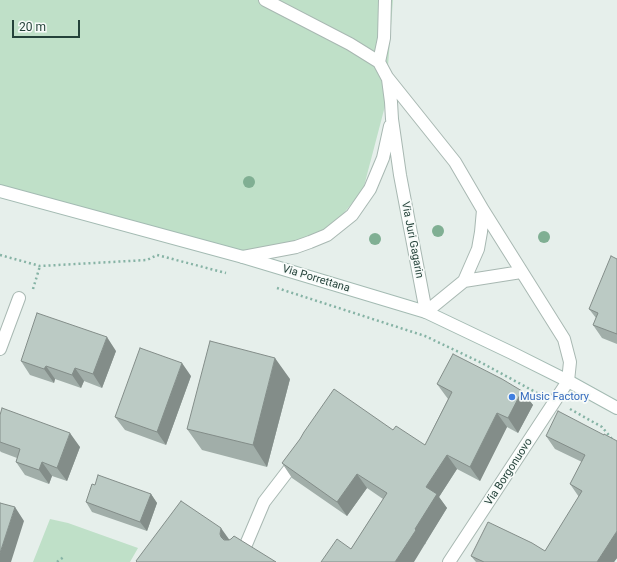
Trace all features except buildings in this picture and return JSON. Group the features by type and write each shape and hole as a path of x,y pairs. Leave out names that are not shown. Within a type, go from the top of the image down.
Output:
{"street":[{"path":"265,0 350,44 379,62 384,38 385,0"},
{"name":"Via Juri Gagarin","path":"379,62 387,77 455,162 521,272 564,339 570,362 568,381"},
{"name":"Via Juri Gagarin","path":"387,77 392,102 392,119 400,175 426,312"},
{"name":"Via Juri Gagarin","path":"242,257 296,247 310,242 326,235 352,215 370,189 383,158 392,119"},
{"name":"Via Porrettana","path":"0,191 242,257 426,312 568,381 617,408"},
{"path":"426,312 464,280 478,248 483,210"},
{"path":"464,280 521,272"},
{"path":"0,349 19,298"},
{"name":"Via Borgonuovo","path":"449,562 568,381"},
{"path":"242,554 264,502 304,450"}],"path":[{"path":"0,255 40,266 147,260 157,255 226,273"},
{"path":"271,286 425,336 482,363 602,427 616,444"},
{"path":"57,562 65,556"}],"green space":[{"path":"0,0 393,0 385,106 363,190 333,226 264,259 0,191"},
{"path":"50,519 68,523 138,548 130,562 33,562"}],"place":[{"name":"Music Factory","path":"512,397"}]}
